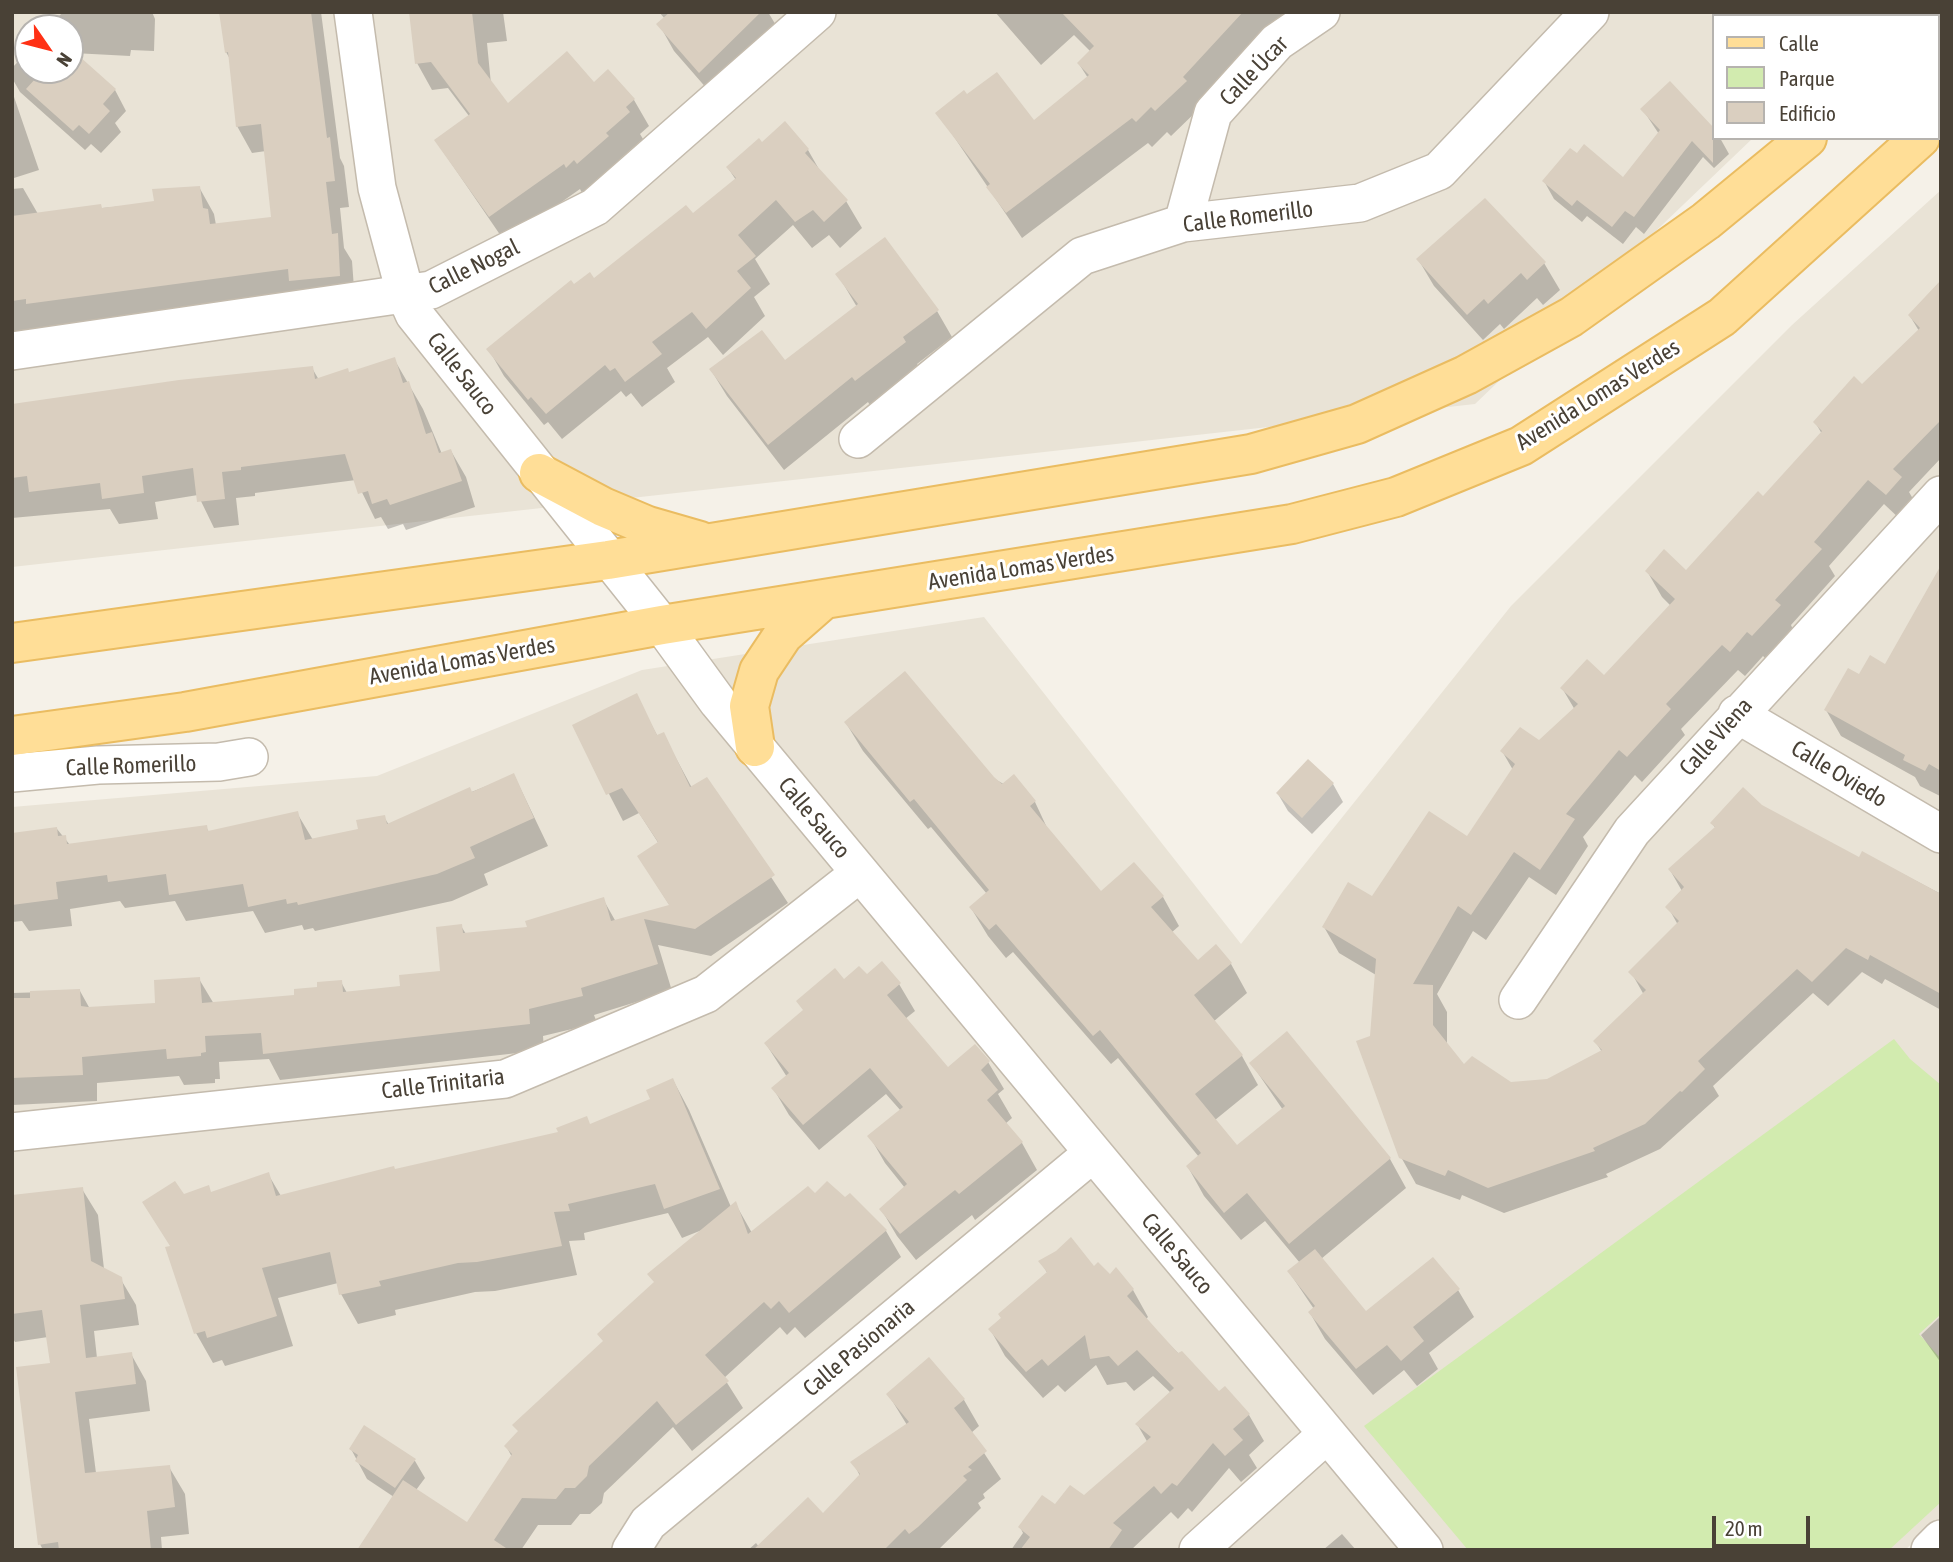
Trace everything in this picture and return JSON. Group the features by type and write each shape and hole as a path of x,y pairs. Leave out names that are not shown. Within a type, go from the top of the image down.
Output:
{"main road":[{"path":"12,643 608,560 1251,454 1357,424 1466,375 1572,317 1706,221 1805,140"},
{"name":"Avenida Lomas Verdes","path":"12,736 185,712 662,625 1292,524 1396,497 1521,446 1722,317 1918,140"},
{"path":"539,473 614,512 709,544"},
{"path":"755,747 749,706 760,671 783,635 824,599"}],"street":[{"name":"Calle Sauco","path":"353,12 377,188 406,296 414,314 662,625 755,747 1424,1550"},
{"name":"Calle Nogal","path":"12,351 406,296 430,290 595,207 817,12"},
{"name":"Calle Úcar","path":"1183,223 1213,113 1278,42 1321,12"},
{"name":"Calle Romerillo","path":"858,439 1083,256 1183,223 1360,204 1439,171 1590,12"},
{"name":"Calle Viena","path":"1518,1000 1632,831 1941,495"},
{"name":"Calle Oviedo","path":"1737,714 1941,834"},
{"name":"Calle Romerillo","path":"12,773 98,765 219,762 249,757"},
{"name":"Calle Trinitaria","path":"12,1132 505,1079 706,994 860,873"},
{"name":"Calle Pasionaria","path":"631,1550 648,1523 1094,1153"},
{"path":"1198,1550 1327,1434"},
{"path":"1930,1550 1941,1539"}],"shaded area":[{"path":"12,12 1885,12 1712,14 1712,140 1751,140 1475,404 12,567"},
{"path":"1941,190 1941,1517 1905,1550 12,1550 12,807 377,776 642,670 984,617 1241,944 1511,606 1792,325"}],"green space":[{"path":"1894,1039 1910,1059 1941,1085 1941,1314 1919,1334 1941,1359 1941,1502 1889,1550 1468,1550 1364,1426"}],"building":[{"path":"219,12 311,12 335,181 326,182 332,234 338,233 340,276 289,281 288,269 26,304 26,299 12,301 12,216 101,204 102,208 154,201 152,189 200,186 203,208 208,209 210,224 271,217 261,124 236,127 228,52 225,53"},
{"path":"409,12 472,12 478,63 508,103 567,51 594,82 608,69 635,99 626,107 630,112 606,133 609,136 577,164 574,160 566,168 564,164 489,217 434,140 470,114 431,62 415,64"},
{"path":"670,12 761,12 699,73 656,24"},
{"path":"1061,12 1243,12 1183,77 1187,81 1155,111 1151,107 1136,122 1132,118 1006,213 986,187 990,184 935,113 964,90 967,94 997,72 1034,120 1089,75 1077,63 1094,46"},
{"path":"84,60 116,89 103,104 110,111 89,134 79,125 73,131 26,89 31,84 84,84"},
{"path":"1670,81 1712,126 1713,163 1692,141 1634,217 1625,211 1612,227 1577,200 1572,206 1542,181 1570,148 1577,153 1584,144 1623,177 1660,130 1640,109"},
{"path":"785,121 809,149 805,153 848,200 824,222 813,210 795,222 776,200 738,235 756,256 737,271 751,288 706,329 692,312 652,342 662,354 625,382 615,368 610,371 605,365 546,414 531,397 528,400 486,349 571,280 574,284 590,272 594,278 686,205 693,213 736,178 726,167 759,138 762,142"},
{"path":"1485,198 1546,262 1527,280 1521,273 1488,304 1484,299 1467,315 1416,259"},
{"path":"885,237 939,310 903,337 906,342 855,381 852,377 768,445 709,369 762,330 785,360 858,304 835,274"},
{"path":"1941,280 1941,420 1893,469 1902,477 1886,495 1868,480 1814,542 1822,549 1775,600 1781,605 1752,636 1747,632 1730,652 1722,645 1666,704 1671,709 1627,757 1619,750 1566,814 1575,819 1540,870 1514,852 1471,915 1458,906 1413,984 1433,985 1433,1025 1464,1064 1472,1056 1511,1082 1547,1079 1602,1050 1593,1041 1646,990 1628,972 1679,921 1665,907 1684,887 1668,869 1715,827 1710,823 1743,787 1762,805 1859,857 1862,851 1941,894 1941,994 1870,955 1868,960 1846,948 1812,982 1797,969 1698,1061 1705,1069 1682,1092 1645,1124 1593,1148 1595,1151 1488,1188 1448,1170 1445,1176 1399,1158 1356,1041 1370,1036 1376,959 1322,927 1348,882 1372,896 1429,811 1467,836 1515,764 1500,751 1520,727 1539,740 1578,704 1560,688 1587,659 1604,675 1675,599 1645,571 1664,549 1686,570 1758,491 1763,496 1822,431 1813,422 1854,376 1862,384 1920,328 1908,315"},
{"path":"395,357 403,383 409,381 426,434 432,432 439,453 451,449 462,481 390,505 387,499 372,504 368,491 358,494 345,454 241,467 241,470 222,472 225,499 197,502 193,468 142,476 144,493 102,499 100,483 29,492 27,476 12,478 12,404 179,380 313,366 315,379 348,368 349,372"},
{"path":"1941,565 1941,771 1929,764 1925,771 1903,760 1905,755 1824,710 1848,668 1859,674 1870,655 1885,664"},
{"path":"905,671 994,777 1002,784 1014,774 1036,801 1030,806 1101,891 1134,862 1164,896 1151,907 1198,960 1216,944 1232,963 1194,995 1243,1055 1195,1094 1237,1145 1285,1106 1249,1063 1287,1031 1391,1158 1289,1244 1247,1193 1224,1213 1186,1166 1201,1153 1100,1030 1093,1036 996,924 989,930 969,907 989,890 914,799 910,802 844,722"},
{"path":"637,693 657,735 664,732 690,787 707,777 775,875 695,929 644,919 658,964 581,988 583,996 529,1009 530,1024 263,1054 261,1033 205,1036 206,1052 201,1053 201,1056 167,1059 166,1049 82,1057 83,1075 12,1078 12,998 30,998 30,991 80,989 81,1006 88,1007 155,1003 154,980 200,977 202,1003 294,995 294,989 317,987 317,982 342,980 343,992 400,986 399,975 440,971 436,927 462,924 463,933 527,927 525,921 604,897 611,921 669,905 637,856 658,842 622,788 606,795 572,725"},
{"path":"1308,759 1334,783 1302,818 1276,793"},
{"path":"514,773 534,818 470,847 475,858 437,874 298,905 297,902 287,904 286,899 248,907 243,884 169,895 166,874 108,882 107,875 56,882 58,899 12,905 12,833 57,827 58,836 66,835 67,844 207,825 208,831 298,811 305,840 358,829 356,820 385,815 387,824 470,787 472,792"},
{"path":"882,961 901,983 887,995 948,1067 975,1044 990,1061 981,1070 998,1090 987,1100 1023,1142 959,1194 955,1190 900,1234 879,1209 907,1184 867,1136 903,1107 870,1068 803,1125 771,1088 789,1073 764,1043 803,1010 796,1001 835,968 844,979 859,966 867,974"},
{"path":"673,1078 720,1189 664,1209 655,1184 568,1204 570,1211 554,1212 562,1246 458,1263 379,1281 381,1286 339,1295 330,1252 262,1268 277,1316 207,1338 205,1331 194,1334 165,1247 170,1246 142,1202 175,1181 184,1194 209,1185 211,1192 269,1172 276,1196 394,1166 395,1169 558,1132 556,1128 587,1116 590,1124 650,1099 646,1090"},
{"path":"827,1181 845,1197 850,1193 887,1230 789,1313 779,1301 771,1309 764,1302 705,1355 729,1381 676,1425 657,1401 589,1466 587,1476 575,1488 565,1488 556,1499 522,1498 494,1540 509,1550 357,1550 403,1480 467,1522 512,1454 504,1446 518,1431 512,1425 603,1341 597,1334 654,1282 647,1274 736,1201 748,1234 808,1186 815,1193"},
{"path":"83,1187 91,1261 122,1277 125,1299 80,1305 86,1358 132,1352 136,1384 75,1392 85,1473 170,1465 175,1507 147,1511 151,1550 59,1550 58,1542 38,1545 16,1367 50,1363 42,1310 12,1314 12,1195"},
{"path":"1071,1237 1094,1266 1098,1262 1110,1274 1116,1267 1134,1289 1127,1296 1178,1353 1182,1351 1219,1391 1225,1386 1250,1414 1233,1429 1243,1440 1225,1456 1213,1443 1177,1486 1172,1483 1161,1494 1154,1486 1113,1523 1122,1530 1108,1550 1020,1550 1030,1537 1018,1527 1042,1495 1055,1504 1070,1485 1084,1495 1151,1437 1135,1424 1174,1388 1137,1350 1118,1366 1109,1356 1090,1359 1085,1335 1048,1366 1042,1359 1026,1372 988,1329 1001,1318 998,1314 1047,1272 1038,1261 1056,1251"},
{"path":"1315,1249 1366,1311 1433,1257 1460,1289 1413,1327 1424,1341 1401,1361 1387,1345 1356,1369 1308,1312 1315,1306 1287,1271"},
{"path":"929,1357 965,1399 954,1408 987,1451 968,1467 972,1470 963,1476 967,1480 918,1527 909,1534 905,1529 884,1550 753,1550 808,1497 823,1513 860,1474 850,1462 909,1422 886,1394"},
{"path":"364,1425 416,1459 395,1488 355,1461 358,1455 349,1449"}]}
